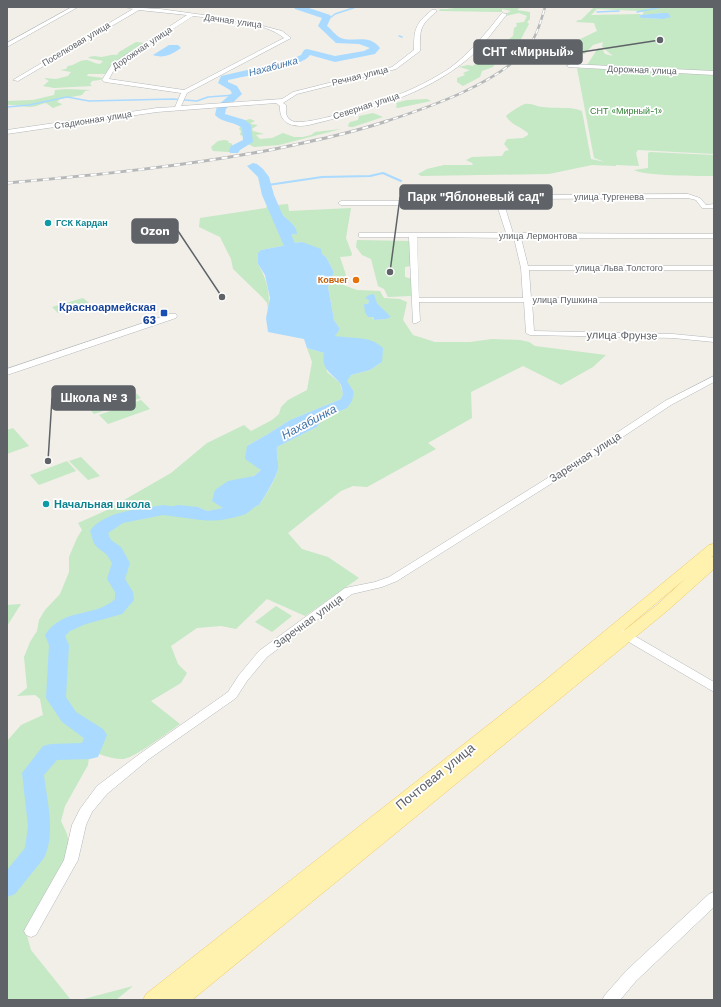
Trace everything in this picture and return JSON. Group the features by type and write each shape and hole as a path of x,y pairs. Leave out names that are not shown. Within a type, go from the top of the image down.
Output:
{"main road":[{"name":"Почтовая улица","path":"177,1000 622,633 714,548"},
{"name":"Почтовая улица","path":"153,1000 548,686 622,633 662,608 714,562"}],"street":[{"path":"7,45 76,7"},
{"name":"Дачная улица","path":"126,7 229,19 269,26 288,36 288,38 185,92"},
{"name":"Поселковая улица","path":"16,80 137,8"},
{"name":"Речная улица","path":"178,108 215,107 278,102 283,101 295,93 394,68 417,51 417,31 434,11"},
{"name":"Северная улица","path":"278,102 283,104 283,114 285,116 294,124 301,125 375,105 431,80 467,56 504,14"},
{"name":"Дорожная улица","path":"185,92 105,80 110,68 191,15"},
{"name":"Дорожная улица","path":"570,66 714,73"},
{"path":"178,108 185,92"},
{"name":"Стадионная улица","path":"7,132 178,108"},
{"name":"улица Тургенева","path":"341,202 500,203 521,197 688,196 698,199 705,210 714,206"},
{"path":"500,203 514,236 525,268 528,300"},
{"name":"улица Лермонтова","path":"362,236 714,236"},
{"path":"413,236 416,321"},
{"name":"улица Льва Толстого","path":"525,268 714,268"},
{"name":"улица Пушкина","path":"415,300 714,300"},
{"name":"улица Фрунзе","path":"528,300 530,333 673,336 714,340"},
{"path":"7,372 173,316"},
{"name":"Заречная улица","path":"31,930 57,887 71,860 79,825 87,809 102,790 145,756 232,695 263,654 349,590 378,585 393,579 565,471 668,403 714,379"},
{"path":"622,633 714,688"},
{"path":"610,1000 631,976 714,898"}],"green space":[{"path":"441,7 521,7 517,10 530,12 530,19 527,22 529,24 521,39 500,59 501,61 495,63 493,67 482,71 480,77 463,86 457,82 457,78 465,75 463,73 470,70 459,67 468,65 473,66 475,64 488,62 490,55 494,54 498,48 497,45 503,44 513,36 514,28 517,26 516,23 524,22 527,16 519,13 506,16 504,15 511,11 502,9 502,12 439,11 440,9 454,9"},
{"name":"СНТ «Мирный-1»","path":"594,7 714,7 714,154 638,150 636,153 639,166 592,165 549,174 421,176 418,174 427,169 444,165 473,165 466,160 472,157 502,156 505,151 509,150 504,144 507,139 523,138 528,135 528,133 513,123 506,116 525,104 548,108 577,109 582,111 591,159 605,162 594,158 577,68 591,69 591,67 587,65 598,48 602,49 605,54 613,56 602,47 603,42 593,45 585,54 573,54 576,41 597,31 594,23 576,22 581,20","holes":["597,9 644,12 642,15 665,13 663,19 642,18 640,14 591,15"]},
{"path":"136,42 146,43 112,64 107,74 88,74 87,76 104,78 92,81 90,84 92,86 54,88 43,86 49,81 44,78 56,79 68,76 71,72 60,70 66,69 68,66 87,60 100,64 103,61 88,58 93,56 101,57 117,55 119,52"},
{"path":"55,90 91,90 85,91 82,95 60,99 57,102 62,104 53,108 46,103 34,107 7,105 7,101 33,100 54,95"},
{"path":"427,99 431,101 398,108 395,107 397,106 396,103 407,100"},
{"path":"373,113 383,117 349,127 348,125 350,122 358,120 359,116"},
{"path":"250,119 255,121 251,124 258,125 252,129 253,131 264,134 256,135 260,139 272,138 283,133 294,137 303,137 311,135 315,132 341,129 279,145 254,147 244,142 244,136 240,135 241,131 239,129 242,125 242,121"},
{"path":"218,141 229,141 228,143 231,143 235,150 229,152 213,151 211,147"},
{"path":"648,153 714,155 714,176 660,175 634,170 648,168"},
{"path":"288,204 289,211 351,208 346,238 352,254 351,256 340,257 346,275 342,280 343,285 357,290 380,291 384,298 400,299 407,302 403,320 413,335 435,342 470,342 492,339 520,340 529,342 535,346 606,355 593,367 561,385 523,366 471,392 472,418 428,443 436,449 367,487 353,486 341,491 288,533 302,549 328,557 359,578 305,616 267,599 236,629 221,626 197,628 171,646 178,664 187,673 181,683 151,701 180,724 142,750 127,758 114,758 90,751 88,765 65,806 61,821 67,834 70,849 26,932 31,950 71,1000 7,1000 7,741 21,725 43,715 40,699 35,695 17,696 27,688 24,657 30,642 37,631 39,620 45,610 60,594 69,572 69,557 82,530 78,523 105,511 171,473 207,443 244,425 251,431 272,420 279,414 281,407 288,400 307,390 312,362 307,348 324,353 327,372 340,383 343,394 341,399 290,420 247,446 261,470 254,476 247,478 224,508 207,511 198,507 181,514 246,514 254,507 259,505 275,478 278,466 277,447 317,427 322,419 347,408 354,392 346,381 351,375 370,370 382,362 382,356 334,337 340,329 334,320 328,287 334,272 326,257 322,254 302,242 291,243 290,240 287,245 261,250 258,264 267,286 269,297 268,309 267,303 263,298 233,269 231,259 220,237 199,227 200,218 266,208 267,206","holes":["276,207 278,211 294,226 296,234 288,235 289,238 274,214","369,300 377,303 390,317 386,319 374,320 364,304 368,304"]},
{"path":"357,240 410,241 411,266 405,267 405,277 412,279 411,296 388,297 384,289 378,286 371,259 362,255 356,247"},
{"path":"83,298 89,303 58,313 52,307"},
{"path":"130,387 141,398 94,414 84,403"},
{"path":"141,400 150,409 108,424 99,415"},
{"path":"13,428 29,446 7,454 7,430"},
{"path":"81,457 100,476 88,480 69,461"},
{"path":"67,461 76,471 39,485 30,475"},
{"path":"21,604 7,626 7,605"},
{"path":"276,606 292,616 272,632 255,622"},
{"path":"133,986 116,1000 80,1000"}],"water":[{"path":"668,13 671,17 663,19 640,17 640,15"},
{"path":"169,45 178,45 181,48 164,56 153,55"},
{"path":"272,207 276,207 278,211 294,226 297,234 288,235 289,238 286,239"},
{"path":"290,240 291,243 302,242 321,249 322,254 326,257 334,272 328,287 334,320 340,329 335,336 366,339 378,344 383,348 382,362 370,370 351,375 347,381 354,392 352,401 347,408 322,419 317,427 277,447 277,473 259,505 245,514 224,520 206,520 188,517 171,507 178,505 198,507 207,511 223,508 212,501 215,490 228,481 254,476 261,470 245,459 247,446 290,420 341,399 343,394 340,383 325,367 323,358 324,353 307,348 304,339 268,332 266,318 270,298 265,275 258,264 258,253 261,250 287,245 286,241"},
{"path":"374,294 377,303 391,317 374,320 373,317 368,317 365,312 364,304 368,304 369,300 365,298"}],"waterway":[{"name":"Нахабинка","path":"234,151 235,148 248,142 247,127 241,122 227,119 220,115 221,108 237,94 234,88 223,83 224,78 293,62 304,57 307,52 316,53 335,59 365,54 372,52 375,48 373,45 360,41 339,41 322,26 327,17 298,7"},
{"path":"322,24 335,14 356,7"},
{"path":"637,12 662,7"},
{"path":"597,12 619,11"},
{"path":"7,107 29,105 67,97 89,101 173,99 197,101 208,97 235,95"},
{"name":"Нахабинка","path":"253,166 265,181 268,195 297,262"},
{"path":"268,185 322,177 370,176 383,173 401,181"},
{"name":"Нахабинка","path":"7,887 36,851 39,826 33,773 51,752 90,751 96,735 69,717 56,698 59,645 55,635 63,626 80,619 115,610 125,600 124,592 116,579 121,563 115,551 103,543 99,531 117,519 163,510 201,515"}],"railway":[{"path":"386,121 462,93 501,72 532,42 537,33 545,7"},
{"path":"7,183 142,169 242,155 332,136 386,121"}],"place":[{"name":"СНТ «Мирный»","path":"660,40"},
{"name":"ГСК Кардан","path":"48,223"},
{"name":"Парк \"Яблоневый сад\"","path":"390,272"},
{"name":"Ковчег","path":"356,280"},
{"name":"Ozon","path":"222,297"},
{"name":"Красноармейская 63","path":"164,313"},
{"name":"Школа № 3","path":"48,461"},
{"name":"Начальная школа","path":"46,504"}]}
